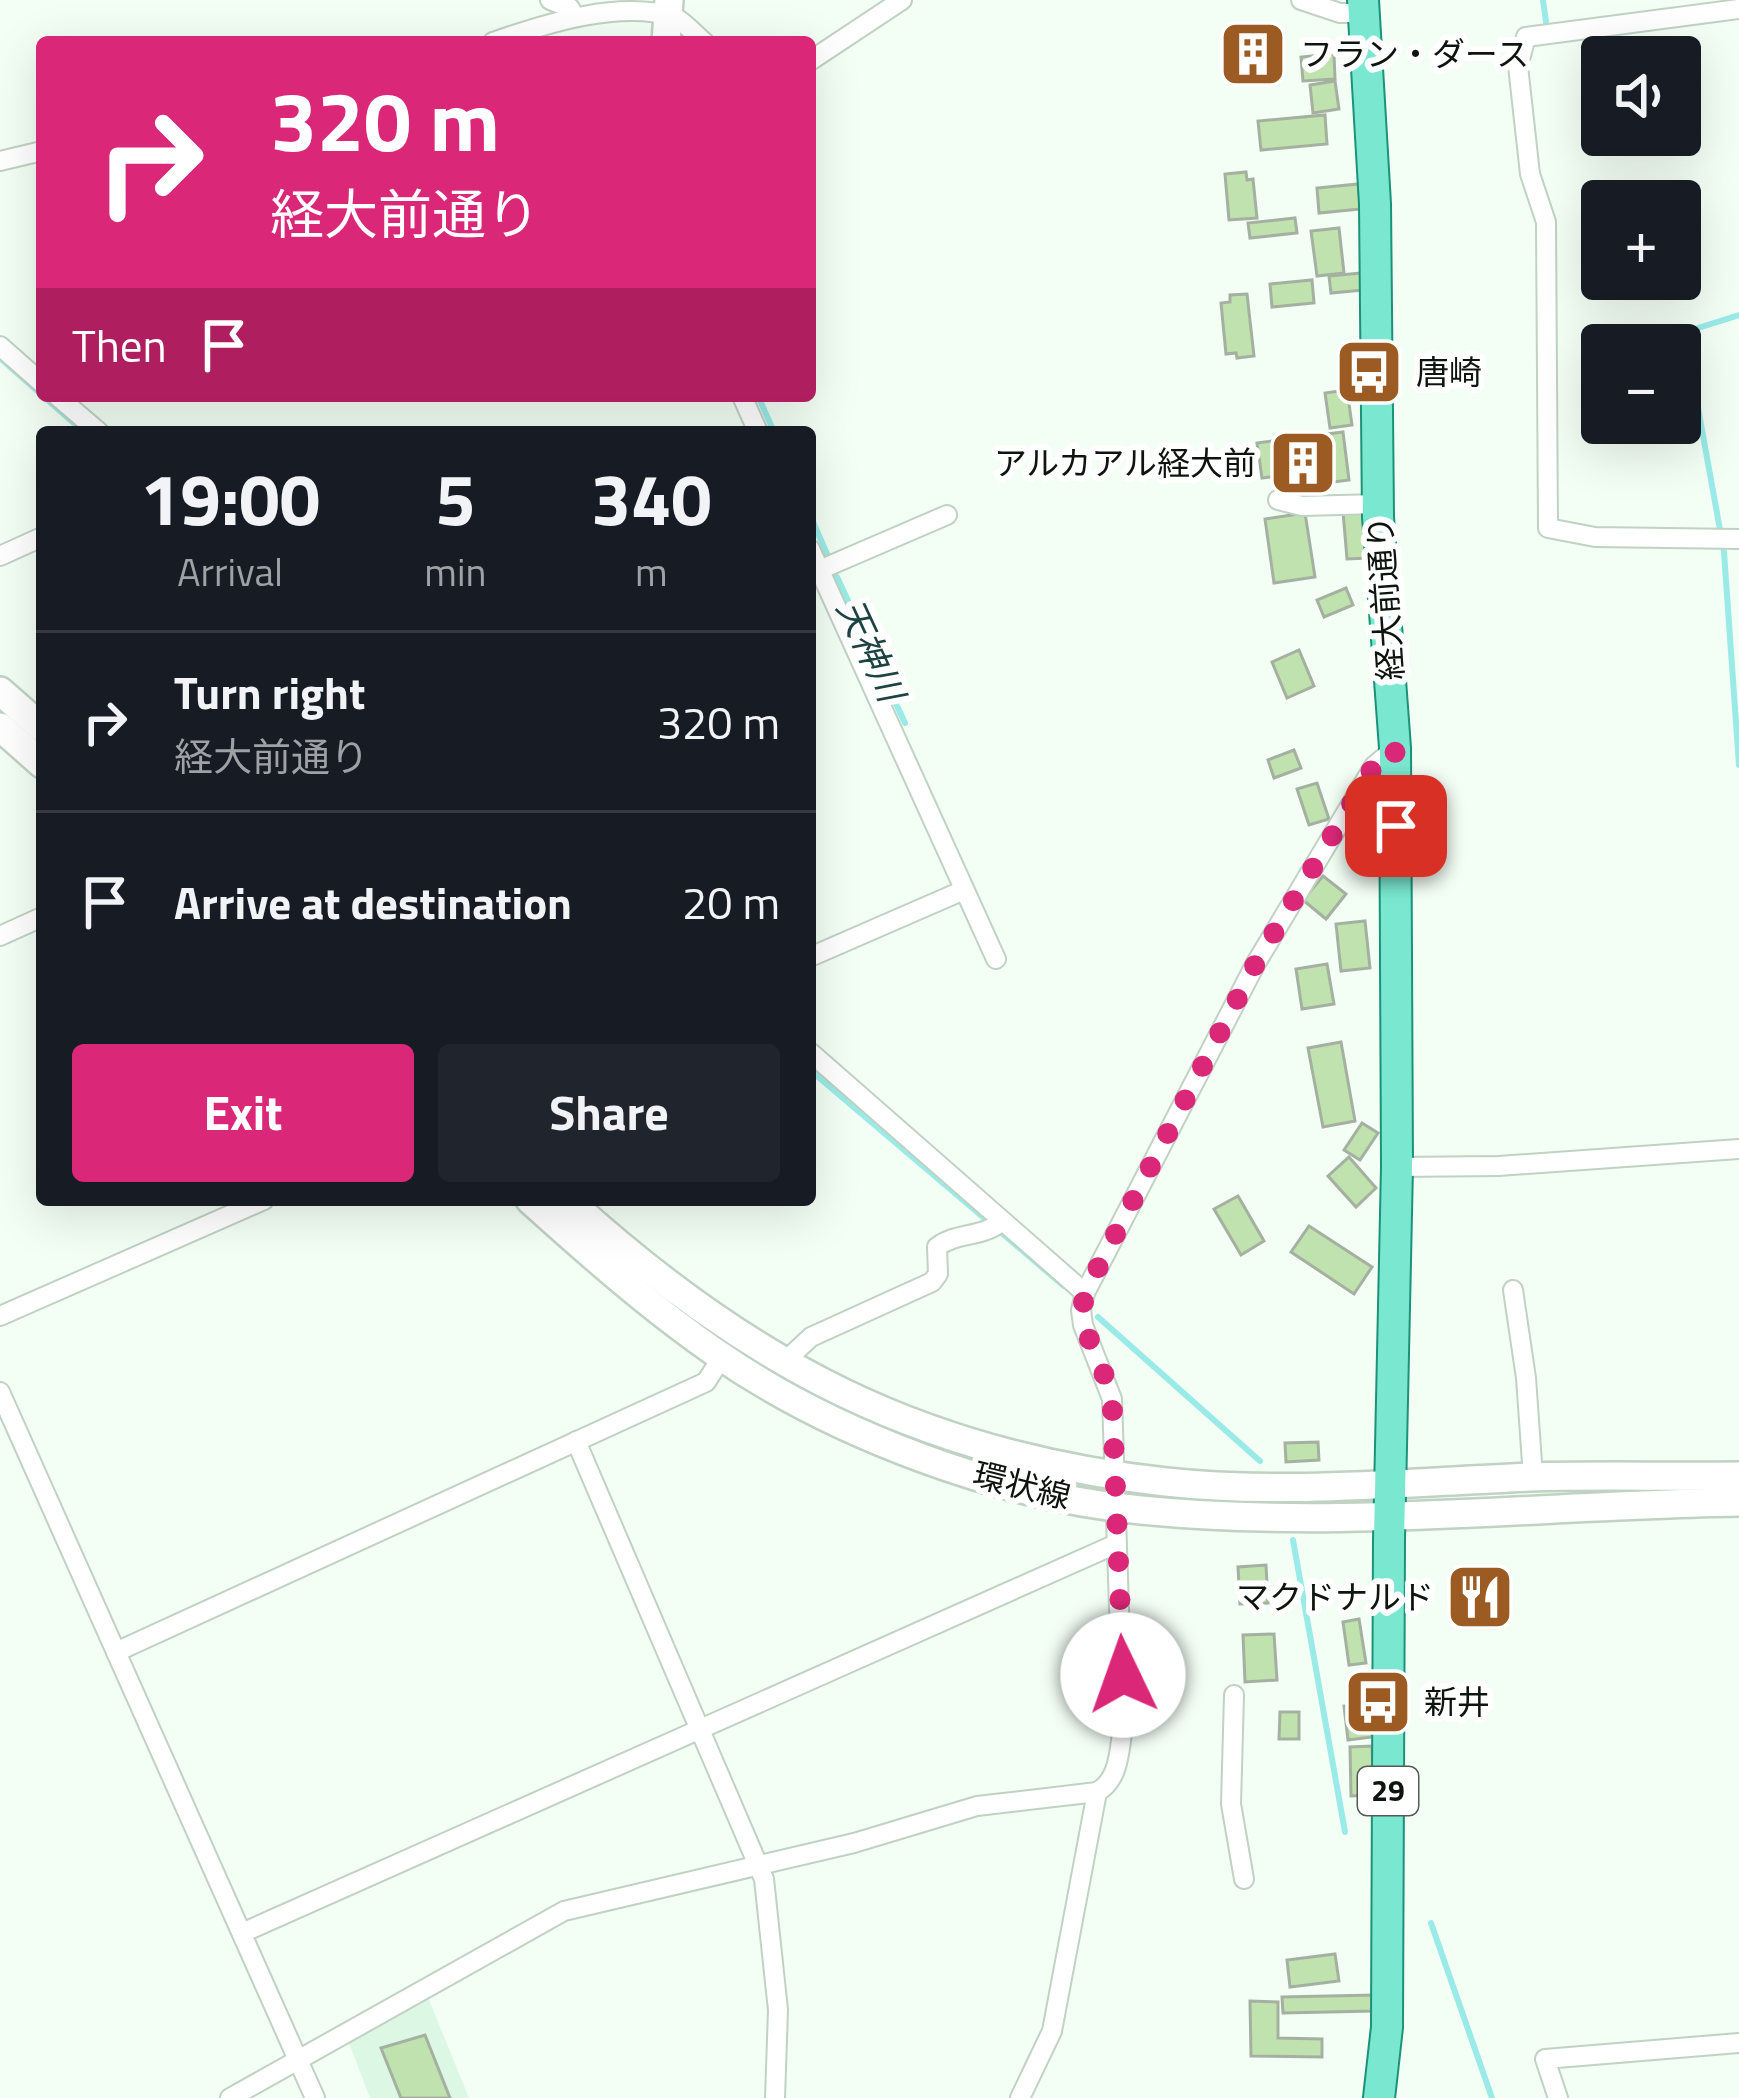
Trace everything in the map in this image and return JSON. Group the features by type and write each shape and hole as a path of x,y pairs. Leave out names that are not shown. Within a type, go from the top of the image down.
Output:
{"main road":[{"name":"経大前通り","path":"1363,7 1376,205 1378,503 1395,748 1397,1167 1390,1500"},
{"name":"29","path":"1379,2098 1387,2027 1390,1500"}],"street":[{"path":"550,0 573,14"},
{"path":"816,57 902,0"},
{"path":"1300,0 1340,13 1363,7"},
{"path":"511,36 606,4 655,8 695,36"},
{"path":"1739,9 1526,37 1518,66 1530,174 1546,222 1548,528 1595,537 1739,539"},
{"path":"0,161 36,152"},
{"path":"0,346 36,378"},
{"path":"64,402 92,426"},
{"path":"1278,500 1302,506 1378,503"},
{"path":"816,572 947,515"},
{"path":"0,556 36,540"},
{"path":"816,574 996,959"},
{"path":"0,691 36,723"},
{"path":"0,727 36,759"},
{"path":"1020,2098 1052,2031 1097,1792 1113,1777 1123,1727 1112,1399 1083,1325 1085,1293 1256,963 1374,766 1395,748"},
{"path":"816,954 964,890"},
{"path":"0,936 36,920"},
{"path":"816,1057 1085,1293"},
{"path":"1397,1167 1499,1166 1739,1149"},
{"path":"0,1316 249,1206"},
{"name":"環状線","path":"537,1206 602,1264 722,1357 847,1425 1014,1486 1116,1507 1248,1517 1533,1477 1739,1476"},
{"name":"環状線","path":"575,1206 687,1300 783,1363 866,1403 1021,1457 1115,1475 1390,1500 1739,1502"},
{"path":"783,1363 811,1337 932,1282 938,1274 937,1247 944,1241 990,1232 1002,1221"},
{"path":"1513,1290 1533,1477"},
{"path":"116,1652 706,1382 722,1357"},
{"path":"0,1392 315,2098"},
{"path":"576,1441 759,1864 778,2009 775,2098"},
{"path":"242,1933 1116,1544"},
{"path":"1234,1695 1231,1804 1244,1879"},
{"path":"230,2098 564,1911 854,1844 977,1806 1097,1792"},
{"path":"1558,2098 1545,2059 1739,2043"}],"shaded area":[{"path":"427,1995 469,2098 370,2098 348,2040"}],"building":[{"name":"フラン・ダース","path":"1265,24 1271,81 1241,84 1234,27"},
{"name":"フラン・ダース","path":"1334,54 1335,79 1303,81 1301,57"},
{"path":"1335,81 1339,109 1313,113 1310,85"},
{"path":"1325,115 1327,144 1261,150 1258,121"},
{"path":"1246,172 1247,180 1253,179 1257,218 1229,220 1225,174"},
{"path":"1358,184 1361,209 1319,213 1317,188"},
{"path":"1295,218 1297,233 1250,238 1248,223"},
{"path":"1339,228 1344,273 1317,276 1311,231"},
{"path":"1362,273 1364,290 1331,293 1329,276"},
{"path":"1312,280 1314,303 1272,307 1270,284"},
{"path":"1247,294 1254,356 1237,358 1236,353 1226,354 1221,303 1230,302 1230,295"},
{"path":"1347,390 1352,425 1330,428 1325,393"},
{"name":"アルカアル経大前","path":"1343,432 1349,480 1318,484 1316,471 1262,478 1257,443 1304,437 1307,455 1313,454 1311,436"},
{"path":"1365,511 1369,558 1347,559 1343,512"},
{"path":"1305,513 1315,577 1274,583 1265,519"},
{"path":"1346,588 1353,605 1324,617 1317,600"},
{"path":"1299,650 1314,686 1287,698 1272,662"},
{"path":"1294,750 1301,768 1274,778 1268,760"},
{"path":"1317,783 1329,819 1309,825 1297,789"},
{"path":"1323,876 1346,894 1326,919 1303,900"},
{"path":"1365,921 1370,968 1341,971 1336,924"},
{"path":"1327,964 1334,1004 1302,1009 1296,969"},
{"path":"1341,1042 1355,1121 1323,1127 1308,1048"},
{"path":"1362,1123 1378,1133 1360,1160 1344,1150"},
{"path":"1349,1157 1376,1188 1356,1207 1328,1176"},
{"path":"1238,1196 1264,1241 1241,1255 1214,1209"},
{"path":"1309,1226 1372,1267 1354,1294 1291,1252"},
{"path":"1318,1442 1319,1460 1286,1462 1285,1443"},
{"path":"1266,1565 1268,1603 1240,1604 1238,1567"},
{"name":"マクドナルド","path":"1459,1567 1499,1567 1496,1628 1465,1625"},
{"path":"1359,1619 1366,1663 1349,1665 1343,1622"},
{"path":"1274,1634 1277,1680 1245,1682 1243,1635"},
{"path":"1368,1703 1372,1737 1348,1740 1344,1706"},
{"path":"1280,1712 1299,1712 1299,1739 1279,1739"},
{"path":"1372,1746 1374,1795 1351,1796 1350,1747"},
{"path":"1335,1954 1339,1981 1290,1987 1287,1960"},
{"path":"1374,1995 1374,2011 1283,2013 1282,1997"},
{"path":"1250,2001 1278,2002 1278,2038 1322,2039 1322,2057 1251,2056"},
{"path":"425,2035 450,2098 401,2098 381,2048"}],"waterway":[{"path":"1543,0 1546,22"},
{"path":"1739,315 1698,328 1686,341 1724,552 1739,765"},
{"path":"0,358 36,390"},
{"path":"50,402 77,426"},
{"name":"天神川","path":"761,402 771,426"},
{"name":"天神川","path":"816,529 827,554"},
{"name":"天神川","path":"837,577 905,723"},
{"path":"816,1075 1064,1286"},
{"path":"1098,1317 1260,1461"},
{"path":"1293,1540 1345,1832"},
{"path":"1431,1923 1492,2098"}],"place":[{"name":"フラン・ダース","path":"1253,54"},
{"name":"唐崎","path":"1369,372"},
{"name":"アルカアル経大前","path":"1303,463"},
{"name":"マクドナルド","path":"1480,1597"},
{"name":"新井","path":"1378,1702"}],"route":[{"path":"1123,1675 1112,1399 1083,1325 1085,1293 1256,963 1374,766 1395,748 1396,826"}]}
